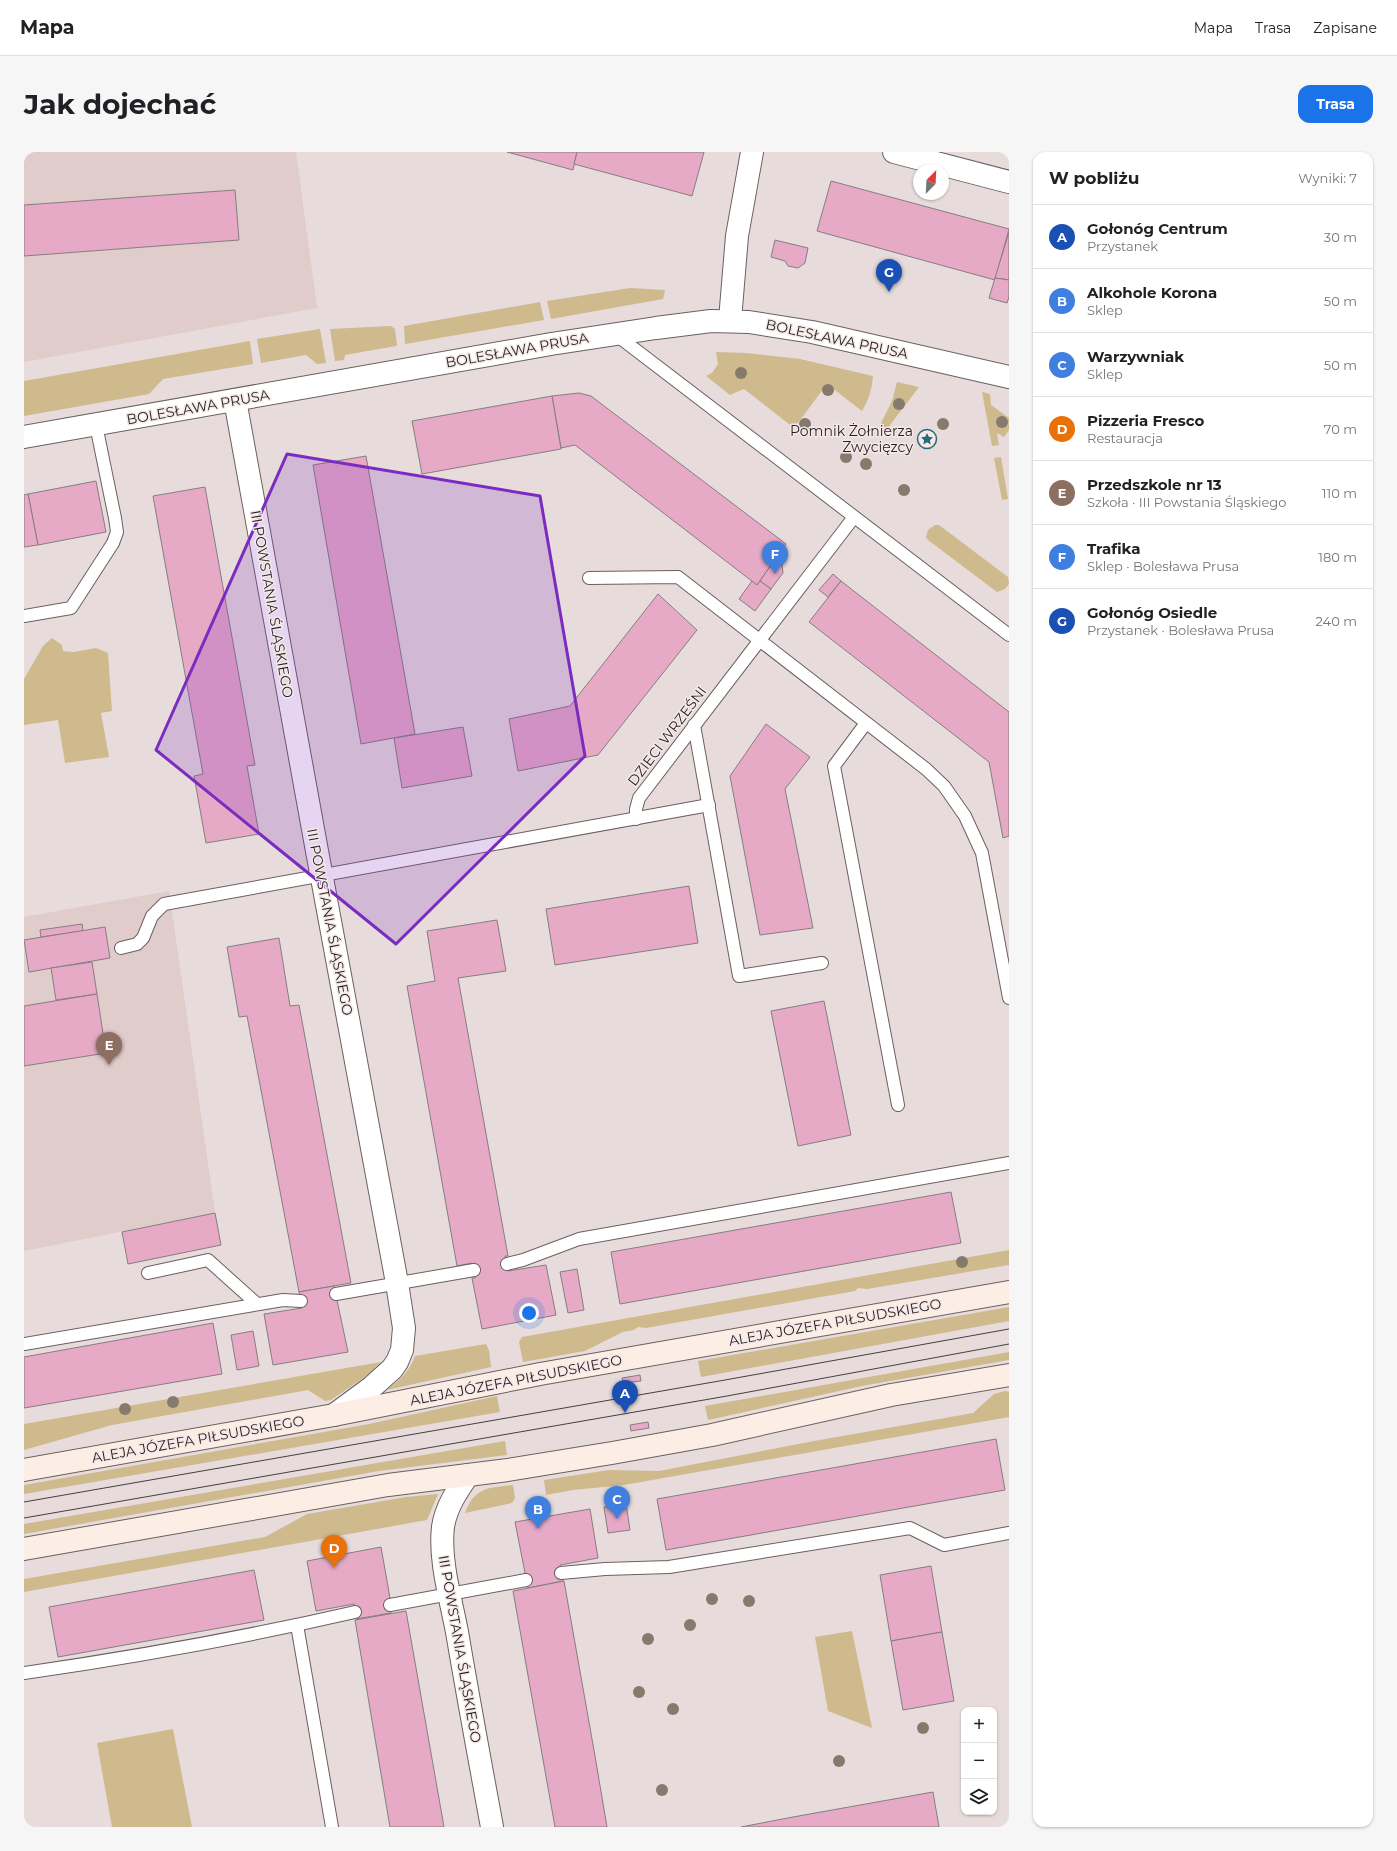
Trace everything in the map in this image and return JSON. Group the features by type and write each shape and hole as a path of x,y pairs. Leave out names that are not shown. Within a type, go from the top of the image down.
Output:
{"street":[{"path":"730,320 737,236 752,152"},
{"path":"894,152 1009,182"},
{"name":"BOLESŁAWA PRUSA","path":"24,437 615,334 691,323 730,320 771,324 812,332 1009,377"},
{"name":"III POWSTANIA ŚLĄSKIEGO","path":"235,400 404,1328 402,1350 392,1369 372,1387 334,1416"},
{"name":"ALEJA JÓZEFA PIŁSUDSKIEGO","path":"24,1470 334,1416 492,1382 1009,1292"},
{"path":"24,1549 388,1485 554,1463 712,1435 867,1400 1009,1375"},
{"name":"III POWSTANIA ŚLĄSKIEGO","path":"468,1475 456,1492 447,1511 443,1526 443,1558 492,1827"}],"lane":[{"path":"615,334 1009,635"},
{"path":"24,616 71,608 113,544 117,532 115,518 96,425"},
{"name":"DZIECI WRZEŚNI","path":"636,819 636,809 639,798 854,517"},
{"path":"589,578 678,577 760,639 930,773 944,786 965,816 982,853 1009,998"},
{"path":"866,723 834,766 898,1105"},
{"path":"694,725 710,805 739,976 822,962"},
{"path":"121,948 137,944 144,938 152,916 164,904 710,805"},
{"path":"507,1264 523,1260 579,1239 1009,1163"},
{"path":"148,1272 208,1260 257,1304"},
{"path":"336,1294 474,1270"},
{"path":"24,1344 257,1304 283,1300 301,1301"},
{"path":"561,1573 605,1568 669,1567 910,1528 944,1545 1009,1533"},
{"path":"390,1605 526,1580"},
{"path":"24,1673 163,1651 355,1612"},
{"path":"297,1625 332,1827"}],"highlighted area":[{"path":"287,454 540,496 585,756 396,944 156,750"}],"shaded area":[{"path":"24,152 296,152 317,308 24,362"},
{"path":"630,288 665,290 663,299 551,319 547,301"},
{"path":"540,302 544,320 405,344 404,326"},
{"path":"391,326 395,329 396,346 345,355 344,360 335,361 330,329"},
{"path":"320,329 326,363 317,364 306,355 261,363 257,339"},
{"path":"250,341 253,364 163,379 149,394 24,416 24,381"},
{"path":"716,352 746,353 800,359 873,376 871,390 862,411 827,384 794,428 744,389 730,395 706,376 712,373 718,364"},
{"path":"897,382 919,387 887,429 880,425 892,401"},
{"path":"982,392 990,394 991,405 1009,418 1009,430 1004,437 997,433 999,445 992,446"},
{"path":"1001,457 1008,499 1002,500 994,458"},
{"path":"935,525 939,525 1008,577 1009,584 1005,589 997,592 928,540 926,537 928,530"},
{"path":"52,638 62,645 63,651 74,652 96,648 108,653 112,711 101,713 109,757 65,763 58,720 24,725 24,679 43,646"},
{"path":"169,891 215,1213 24,1251 24,917"},
{"path":"1009,1250 1009,1265 867,1289 858,1288 855,1291 646,1328 638,1327 634,1330 623,1332 585,1351 523,1362 519,1342 522,1337"},
{"path":"1009,1307 1009,1321 701,1377 698,1361"},
{"path":"486,1344 489,1350 491,1367 387,1390 404,1375 415,1356"},
{"path":"1009,1352 1009,1360 862,1386 708,1420 705,1406"},
{"path":"381,1362 369,1374 331,1400 325,1401 308,1390 112,1425 24,1450 24,1424"},
{"path":"1005,1391 1009,1392 1009,1417 624,1485 573,1490 546,1495 544,1480 609,1470 659,1471 814,1441 973,1413 994,1394"},
{"path":"497,1396 500,1412 24,1494 24,1485 369,1424"},
{"path":"505,1441 507,1455 379,1471 24,1534 24,1524"},
{"path":"513,1485 515,1498 512,1503 465,1513 473,1498 483,1490"},
{"path":"438,1494 427,1520 24,1592 24,1579 265,1537 307,1514 406,1497"},
{"path":"852,1631 872,1728 828,1711 815,1637"},
{"path":"173,1729 192,1827 112,1827 97,1743"}],"building":[{"path":"507,152 577,152 573,170"},
{"path":"577,152 704,152 692,196 574,164"},
{"path":"831,181 1009,229 995,280 817,231"},
{"path":"235,190 239,240 24,256 24,205"},
{"path":"1009,232 1009,280 995,278"},
{"path":"775,240 808,248 805,263 798,268 788,266 785,261 771,257"},
{"path":"995,278 1009,280 1009,297 1007,303 989,298"},
{"path":"579,393 591,396 786,544 757,585 575,445 561,448 552,396"},
{"path":"552,396 561,449 422,474 412,421"},
{"path":"366,456 415,734 361,744 313,465"},
{"path":"96,481 106,532 38,545 28,494"},
{"path":"205,487 255,765 247,766 259,834 206,843 194,776 203,774 153,496"},
{"path":"28,494 38,545 24,547 24,495"},
{"path":"775,559 782,565 783,573 771,589 760,581"},
{"path":"833,574 841,581 828,597 819,590"},
{"path":"752,581 757,585 760,581 771,589 755,611 739,599"},
{"path":"841,581 1009,712 1009,836 1003,838 989,762 809,622"},
{"path":"658,594 697,630 598,755 518,771 509,719 570,706"},
{"path":"766,724 810,757 785,789 813,928 760,935 730,776"},
{"path":"463,727 472,776 402,788 394,738"},
{"path":"689,886 698,943 555,965 546,909"},
{"path":"497,920 506,971 458,978 508,1256 505,1256 508,1271 546,1265 556,1315 482,1329 472,1278 475,1278 472,1263 457,1266 407,986 435,981 427,931"},
{"path":"82,924 83,931 41,937 40,930"},
{"path":"105,927 110,958 29,972 24,940"},
{"path":"279,938 290,1006 299,1005 351,1283 299,1292 247,1016 239,1017 227,947"},
{"path":"92,962 97,994 56,1000 51,968"},
{"path":"97,994 106,1053 24,1066 24,1006"},
{"path":"824,1001 851,1135 798,1146 771,1011"},
{"path":"951,1192 961,1243 620,1304 611,1252"},
{"path":"215,1213 221,1245 128,1264 122,1232"},
{"path":"577,1269 584,1310 568,1313 560,1272"},
{"path":"334,1286 348,1352 273,1365 264,1314 302,1308 299,1292"},
{"path":"213,1323 222,1374 24,1408 24,1357"},
{"path":"253,1331 259,1366 237,1370 231,1335"},
{"path":"640,1375 641,1381 624,1383 622,1378"},
{"path":"648,1422 649,1428 631,1431 630,1425"},
{"path":"996,1439 1005,1490 666,1550 657,1499"},
{"path":"626,1504 630,1530 608,1533 604,1507"},
{"path":"590,1509 598,1558 560,1565 563,1581 528,1588 515,1522"},
{"path":"381,1547 390,1598 391,1613 356,1619 354,1604 316,1611 307,1561"},
{"path":"931,1566 942,1632 891,1641 880,1575"},
{"path":"254,1570 264,1620 58,1657 49,1607"},
{"path":"564,1581 607,1827 555,1827 513,1591"},
{"path":"406,1611 444,1827 390,1827 355,1620"},
{"path":"942,1632 954,1701 903,1710 891,1641"},
{"path":"933,1792 939,1827 741,1827 793,1817"}],"tram line":[{"path":"24,1502 1009,1329"},
{"path":"24,1518 727,1396 1009,1344"}],"place":[{"name":"Gołonóg Osiedle","path":"889,292"},
{"name":"Pomnik Żołnierza Zwycięzcy","path":"927,439"},
{"name":"Trafika","path":"775,574"},
{"name":"Przedszkole nr 13","path":"109,1065"},
{"name":"Gołonóg Centrum","path":"625,1413"},
{"name":"Warzywniak","path":"617,1519"},
{"name":"Alkohole Korona","path":"538,1529"},
{"name":"Pizzeria Fresco","path":"334,1568"}]}
